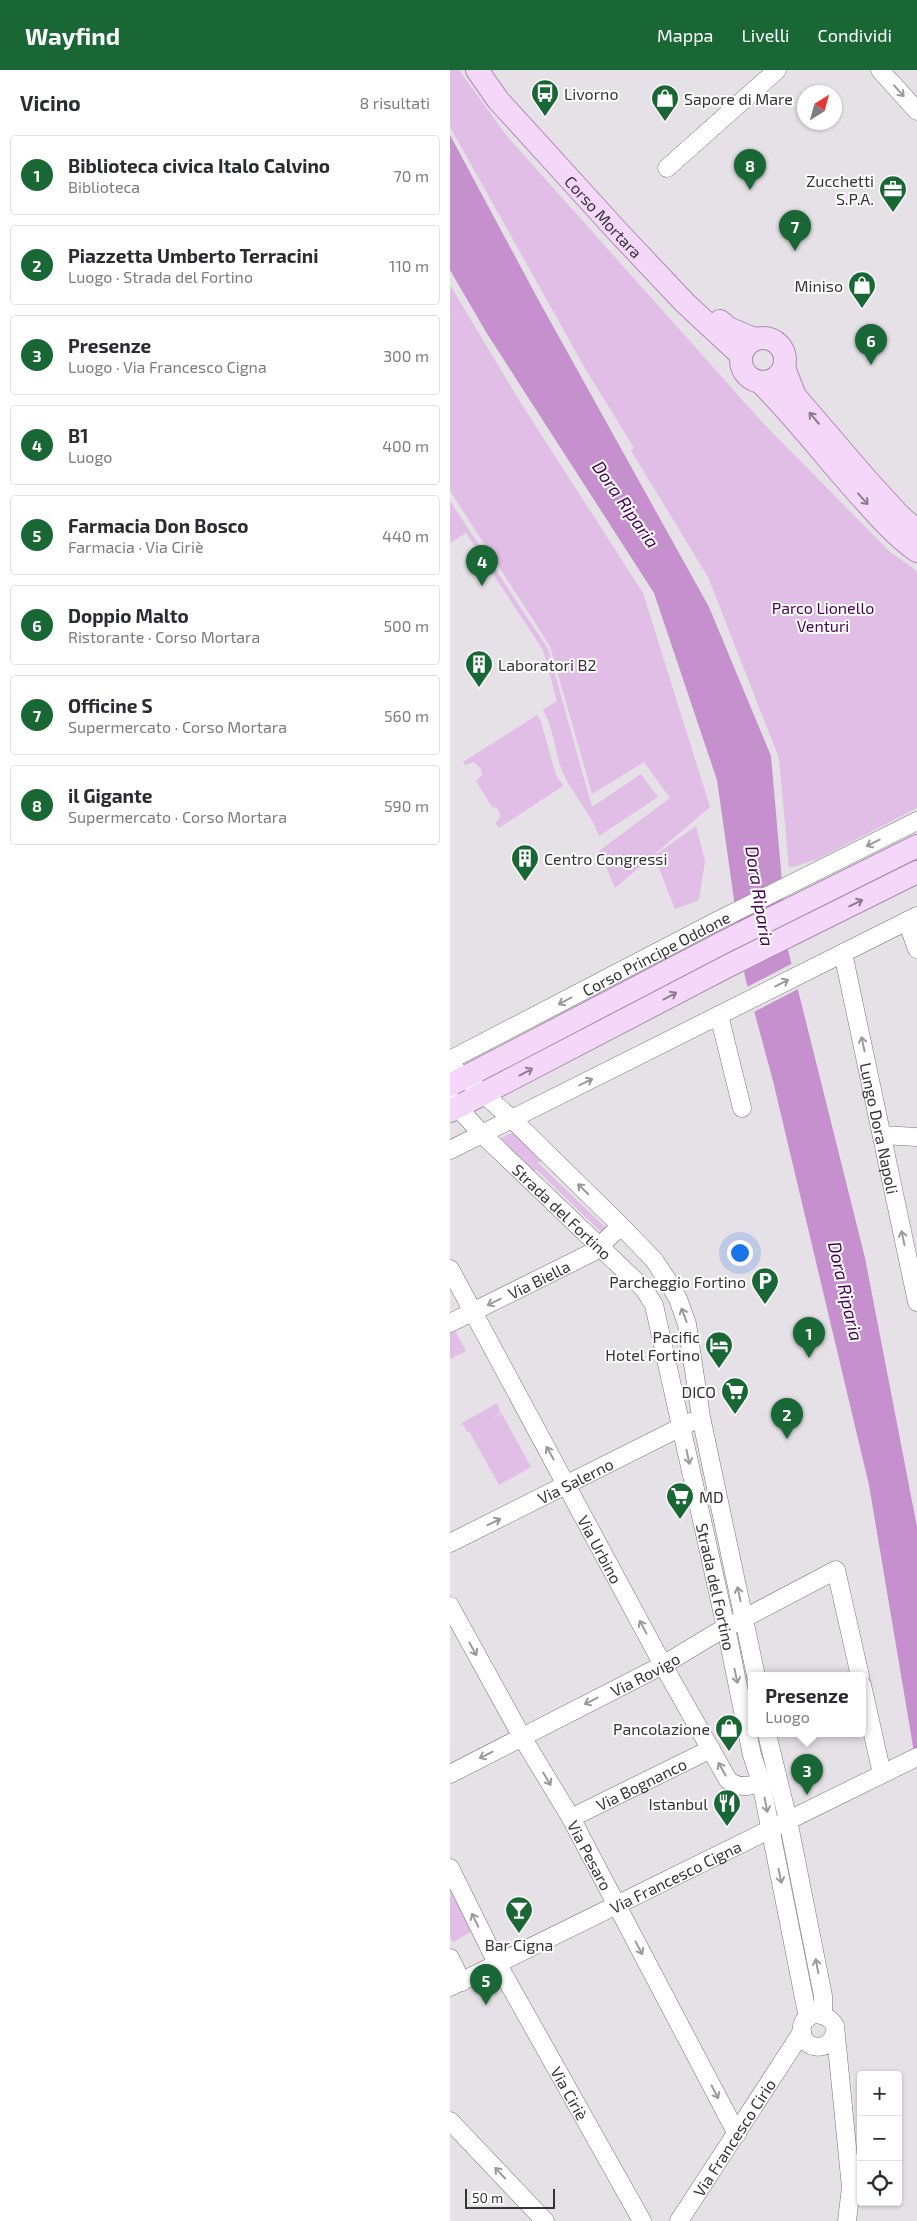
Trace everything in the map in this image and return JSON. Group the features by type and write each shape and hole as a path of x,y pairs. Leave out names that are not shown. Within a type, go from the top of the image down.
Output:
{"main road":[{"name":"Corso Mortara","path":"477,70 498,100 685,304 710,328 734,347 747,347"},
{"name":"Corso Mortara","path":"494,70 519,102 693,296 747,347"},
{"path":"917,531 900,516 867,480 795,396 784,368 783,354 779,345 770,339 747,347 740,364 749,377 761,383 776,397 830,463 891,530 917,551"},
{"path":"761,383 774,379 784,368"},
{"name":"Corso Principe Oddone","path":"454,1072 719,932 803,890 917,846"},
{"path":"452,1106 483,1094 728,966 917,872"}],"street":[{"path":"667,168 777,70"},
{"path":"880,70 917,111"},
{"name":"Corso Principe Oddone","path":"803,890 917,822"},
{"path":"450,1150 912,919 917,949"},
{"name":"Lungo Dora Napoli","path":"843,952 917,1302"},
{"path":"719,1015 742,1108"},
{"name":"Strada del Fortino","path":"454,1072 512,1119 621,1226 654,1260 678,1299 687,1324 701,1418 755,1672"},
{"name":"Strada del Fortino","path":"452,1106 644,1289 654,1305 748,1735"},
{"path":"882,1135 917,1137"},
{"name":"Via Biella","path":"450,1323 599,1247 621,1226"},
{"name":"Via Urbino","path":"450,1269 568,1485 663,1665 728,1780 736,1786 748,1787 769,1779"},
{"name":"Via Salerno","path":"450,1543 568,1485 681,1426 701,1418"},
{"name":"Via Rovigo","path":"450,1774 663,1665 744,1618 836,1570 859,1672"},
{"name":"Via Pesaro","path":"450,1606 522,1737 571,1818 737,2134"},
{"path":"866,1703 882,1774"},
{"name":"Strada del Fortino","path":"748,1737 752,1755 769,1779 788,1820 823,1996 812,2031"},
{"name":"Strada del Fortino","path":"767,1737 770,1828 812,2031"},
{"name":"Via Bognanco","path":"571,1818 711,1749"},
{"name":"Via Francesco Cigna","path":"456,1984 917,1757"},
{"name":"Via Ciriè","path":"450,1868 498,1964 642,2221"},
{"path":"450,1958 456,1984"},
{"path":"839,2067 812,2031 832,2021 835,2032 839,2067 851,2186 847,2221"},
{"name":"Via Francesco Cirio","path":"679,2221 788,2056 812,2031 827,2045 831,2042 835,2032"},
{"path":"450,2121 545,2221"}],"green space":[{"name":"Parco Lionello Venturi","path":"450,70 459,70 506,135 762,422 890,552 917,571 917,808 818,859 789,868 779,758 708,577 631,450 634,448 586,370 450,127"},
{"path":"450,285 522,405 643,593 710,807 615,888 599,851 670,798 644,762 592,794 550,646 450,491"},
{"path":"450,501 548,649 592,807 641,774 658,797 599,836 563,773 550,726 543,710 557,701 543,650 466,533 450,543"},
{"path":"537,715 541,722 556,775 563,786 499,828 495,822 499,820 500,813 497,808 492,807 476,781 482,775 481,769 474,762 465,765 463,762"},
{"path":"696,826 705,861 699,900 675,909 654,856"},
{"path":"516,1131 548,1161 537,1162 606,1228 602,1233 537,1170 527,1172 495,1141"},
{"path":"454,1329 466,1351 450,1359 450,1331"},
{"path":"497,1403 501,1413 491,1419 502,1414 531,1467 499,1485 469,1431 467,1432 462,1423"},
{"path":"450,1886 474,1930 453,1942 450,1937"}],"water":[{"name":"Dora Riparia","path":"450,135 539,301 709,607 771,756 788,950 865,1258 917,1527 917,1770 869,1485 773,1081 745,977 717,780 654,593 486,332 450,270"}],"pier":[{"path":"793,963 800,988 752,1013 745,988"}],"place":[{"name":"Livorno","path":"545,117"},
{"name":"Sapore di Mare","path":"665,122"},
{"name":"il Gigante","path":"750,190"},
{"name":"Zucchetti S.P.A.","path":"893,213"},
{"name":"Officine S","path":"795,251"},
{"name":"Miniso","path":"862,309"},
{"name":"Doppio Malto","path":"871,365"},
{"name":"B1","path":"482,586"},
{"name":"Laboratori B2","path":"479,688"},
{"name":"Centro Congressi","path":"525,882"},
{"name":"Parcheggio Fortino","path":"765,1305"},
{"name":"Biblioteca civica Italo Calvino","path":"809,1358"},
{"name":"Pacific Hotel Fortino","path":"719,1369"},
{"name":"DICO","path":"735,1415"},
{"name":"Piazzetta Umberto Terracini","path":"787,1439"},
{"name":"MD","path":"680,1520"},
{"name":"Pancolazione","path":"729,1752"},
{"name":"Presenze","path":"807,1795"},
{"name":"Istanbul","path":"727,1827"},
{"name":"Bar Cigna","path":"519,1934"},
{"name":"Farmacia Don Bosco","path":"486,2005"}]}
